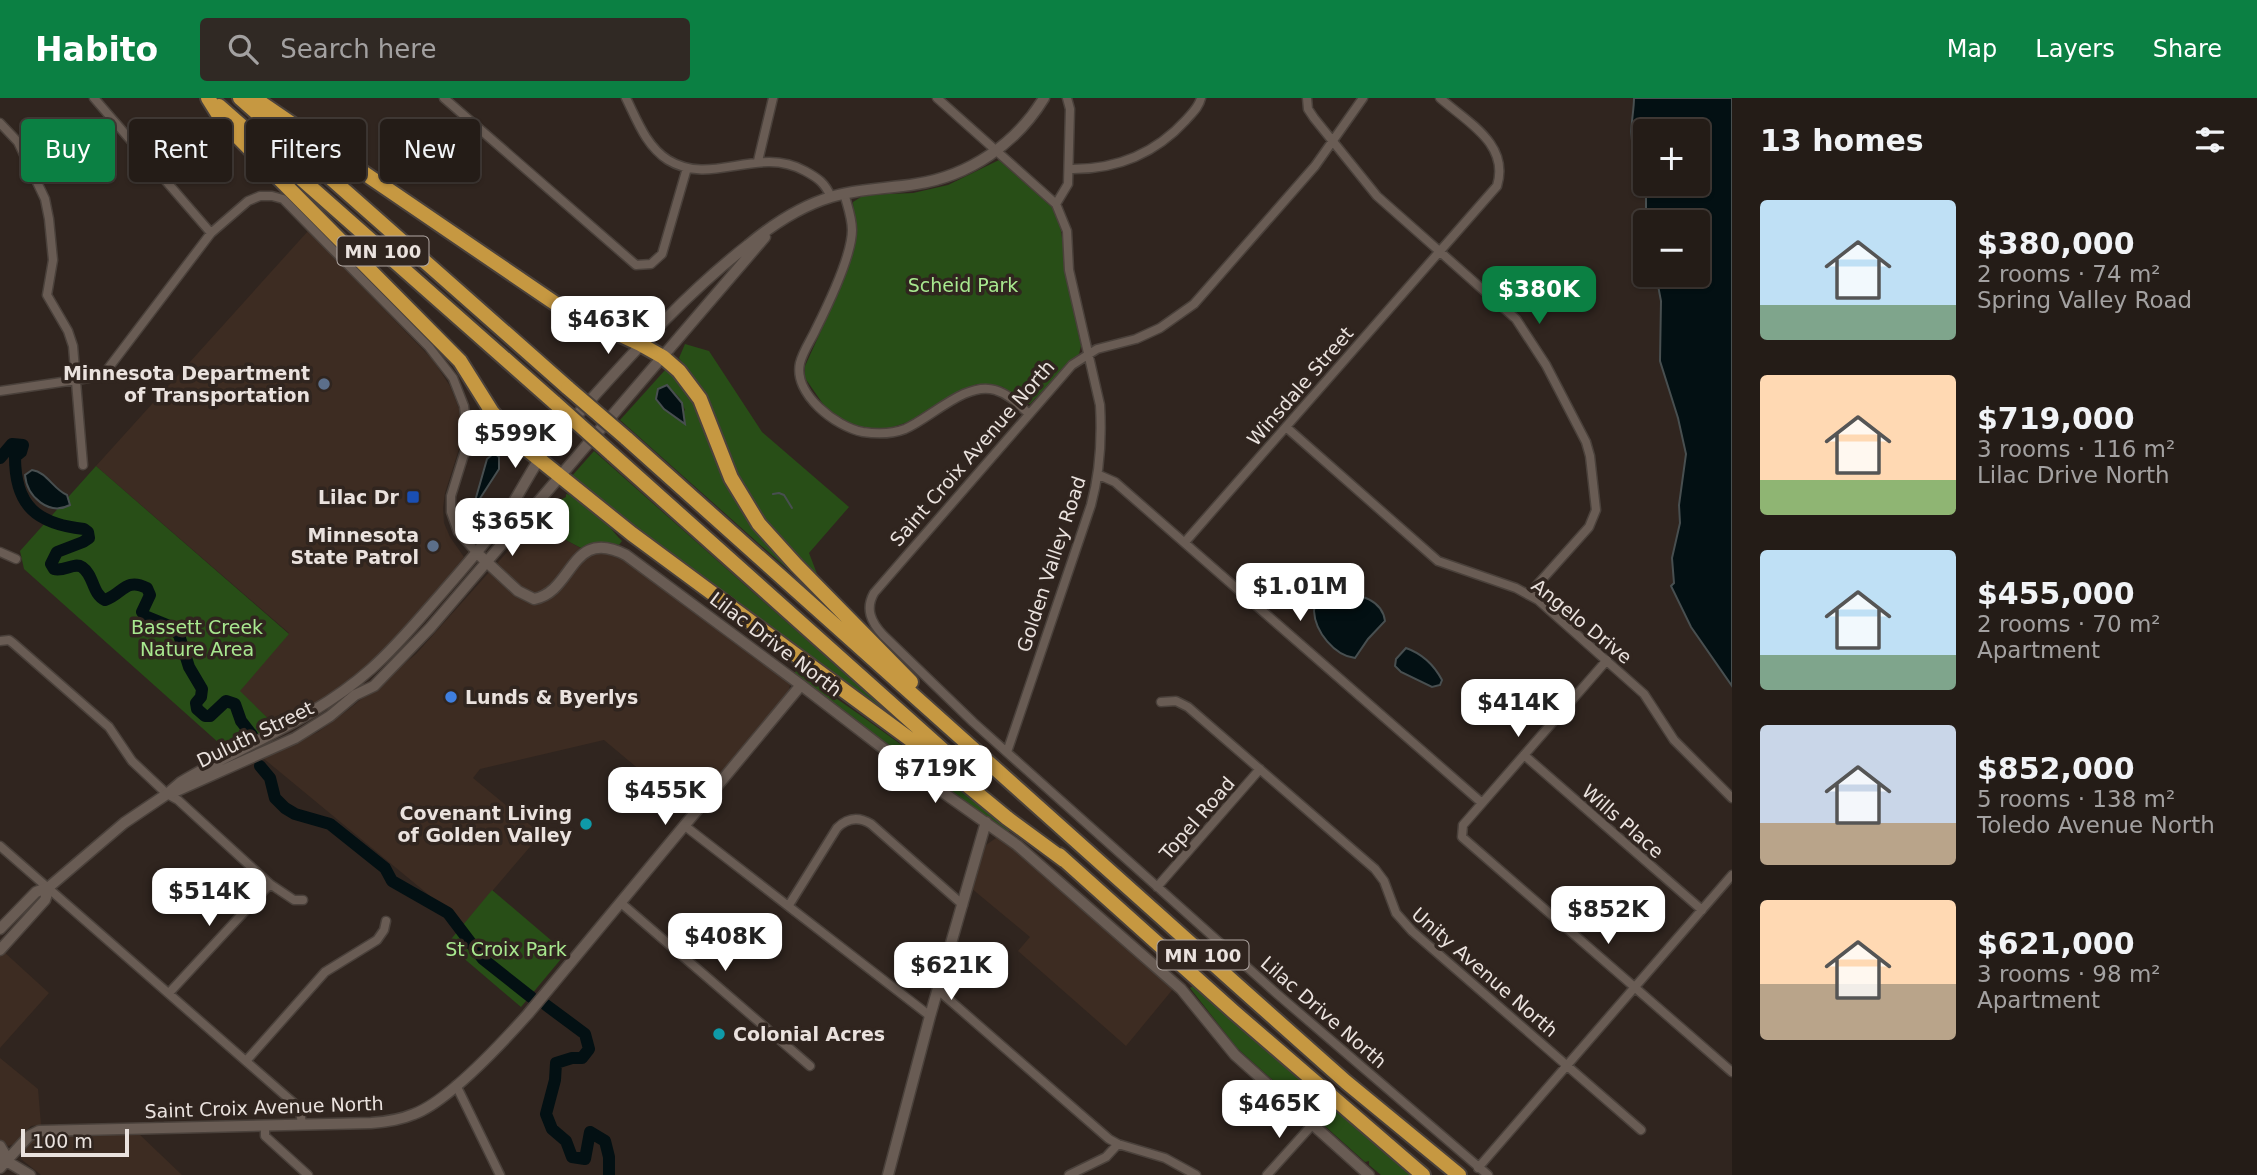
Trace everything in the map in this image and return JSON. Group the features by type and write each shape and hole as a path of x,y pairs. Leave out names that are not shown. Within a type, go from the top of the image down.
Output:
{"highway":[{"name":"MN 100","path":"209,98 555,403 1234,1012 1423,1175"},
{"path":"209,98 223,122 460,361 502,425 538,459 598,507 898,730 1064,860"},
{"name":"MN 100","path":"240,98 626,438 1346,1082 1459,1175"},
{"path":"254,98 562,308 663,357 679,372 699,399 731,478 759,524 914,685 953,731"}],"street":[{"path":"0,391 98,375 114,363 211,233 94,98"},
{"path":"444,98 630,261 644,266 657,260 662,254 687,168"},
{"path":"626,98 649,142 669,160 687,168 707,170 758,161 795,166 820,179 831,197"},
{"path":"758,161 773,98"},
{"path":"937,98 1056,204 1067,190 1070,109 1067,98"},
{"name":"Duluth Street","path":"0,929 36,892 49,887 124,823 196,773 271,736 314,711 371,669 419,620 477,553 511,506 538,459 640,344 749,244 805,208 831,197 872,188 915,185 962,170 996,150 1016,133 1044,98"},
{"path":"1069,169 1106,167 1138,157 1172,134 1199,105 1201,98"},
{"path":"1307,98 1308,109 1314,118 1377,196 1502,304 1526,332 1559,388 1586,442 1596,510 1593,519 1589,527 1529,594"},
{"name":"Saint Croix Avenue North","path":"869,612 874,593 1072,365 1097,349 1148,334 1178,317 1194,304 1333,142 1363,98"},
{"name":"Winsdale Street","path":"1185,542 1497,186 1501,172 1499,157 1493,145 1440,98"},
{"path":"0,123 18,142 45,199 50,219 53,260 47,295 68,331 72,346 83,465"},
{"path":"844,193 851,220 850,243 829,302 800,363 802,380 814,402 837,423 853,430 871,433 905,429 965,394 981,388 1002,392 1030,414"},
{"name":"Lilac Drive North","path":"211,233 247,201 272,195 283,199 429,347 453,379 464,405 467,432 465,451 451,496 451,512 458,532 518,591 534,599 545,596 587,552 603,547 613,548 626,555 1032,858 1181,989 1235,1055 1369,1175"},
{"name":"Golden Valley Road","path":"1007,752 1099,475 1100,405 1069,270 1066,224 1056,204"},
{"name":"Duluth Street","path":"167,794 295,738 330,716 355,695 374,686 411,650 772,229"},
{"name":"Angelo Drive","path":"1286,427 1438,561 1529,594 1644,694 1674,740 1732,798"},
{"path":"1099,475 1115,482 1482,803"},
{"path":"0,552 16,559"},
{"name":"Lilac Drive North","path":"869,612 873,622 943,695 1330,1042 1488,1175"},
{"path":"2,640 13,643 109,727 129,758 270,884 294,900 303,900"},
{"path":"1607,660 1463,825 1461,833 1464,841 1732,1072"},
{"name":"Saint Croix Avenue North","path":"0,1168 4,1159 29,1136 39,1131 388,1121 415,1114 435,1102 504,1040 528,1014 801,685"},
{"name":"Unity Avenue North","path":"1161,702 1176,701 1188,707 1381,876 1396,913 1412,931 1642,1130"},
{"name":"Wills Place","path":"1524,755 1702,910"},
{"name":"Topel Road","path":"1157,887 1260,769"},
{"path":"789,905 837,828 842,822 857,819 871,824 963,905"},
{"path":"888,1175 986,822"},
{"path":"685,826 930,1016"},
{"path":"0,846 296,1105 302,1124"},
{"path":"1478,1168 1732,876"},
{"path":"169,993 270,884"},
{"name":"Duluth Street","path":"0,950 44,900 49,887"},
{"path":"621,903 810,1066"},
{"path":"246,1061 325,972 368,948 377,940 387,921"},
{"path":"938,990 1097,1129 1118,1144 1165,1158 1196,1175"},
{"path":"456,1085 500,1175"},
{"path":"1268,1175 1312,1125"},
{"path":"265,1126 265,1136 309,1175"},
{"path":"1069,1175 1106,1157 1118,1144"},
{"path":"0,1146 4,1159 30,1175"}],"shaded area":[{"path":"1634,98 1732,98 1732,686 1691,627 1671,586 1674,583 1672,558 1680,523 1679,505 1686,454 1660,361 1661,301 1658,287 1710,287 1710,210 1646,210 1646,196 1710,196 1710,119 1633,119 1633,146 1631,130"},
{"path":"308,231 433,360 450,386 460,411 461,429 459,449 445,493 444,523 464,557 392,644 352,679 279,729 239,691 289,633 96,466"},
{"path":"667,385 682,403 685,424 664,409 656,399 658,389"},
{"path":"494,453 499,457 499,469 479,500 475,501 487,459"},
{"path":"32,470 42,474 67,495 70,505 54,508 40,502 30,491 25,475"},
{"path":"533,523 592,554 604,553 625,561 790,685 788,693 690,812 604,740 480,769 473,778 541,834 464,924 263,758 318,732 416,654"},
{"path":"1332,589 1365,597 1383,613 1385,621 1355,658 1340,653 1327,642 1315,619 1315,606 1322,591"},
{"path":"1406,648 1418,653 1432,665 1442,680 1440,685 1432,687 1401,672 1395,666 1396,659"},
{"path":"996,838 1003,838 1173,989 1126,1046 1018,951 1030,937 971,888 986,845"},
{"path":"3,951 49,993 0,1048 0,954"},
{"path":"0,1058 38,1089 41,1125 31,1126 15,1144 8,1146 0,1142"},
{"path":"138,1133 182,1175 41,1175 21,1159 21,1150 30,1139 38,1136"}],"green space":[{"name":"Scheid Park","path":"999,160 1053,208 1059,219 1063,260 1081,346 1079,354 1030,404 1022,402 1003,387 977,384 908,422 890,428 850,425 825,407 805,378 805,366 830,311 855,241 853,202 864,195 913,193 948,185"},
{"path":"685,344 709,351 762,432 849,507 809,553 819,579 757,515 726,453 707,398 679,358"},
{"path":"666,369 686,391 700,413 722,466 829,606 620,420","holes":["667,385 679,397 685,410 676,418 664,409 656,396"]},
{"path":"594,451 897,720 895,723 656,547 571,477"},
{"name":"Bassett Creek Nature Area","path":"96,466 289,634 240,691 279,729 229,752 24,569 20,551"},
{"path":"566,494 583,501 597,513 622,541 619,545 600,543 583,549 535,524 554,503 566,497"},
{"path":"796,671 931,767 1010,829 1008,832 908,761 794,673"},
{"name":"St Croix Park","path":"492,890 566,953 521,1007 447,944"},
{"path":"1193,986 1410,1175 1381,1175 1369,1165 1369,1161 1365,1162 1317,1119 1320,1114 1315,1118 1237,1048 1190,988"}],"waterway":[{"path":"0,458 12,444 23,445 21,452 15,457 16,474 24,500 42,517 53,523 88,532 89,538 83,542 57,552 51,564 54,569 82,567 105,600 129,585 147,588 150,595 142,612 145,616 172,627 179,635 189,667 202,689 201,697 196,703 197,709 205,716 210,716 226,701 235,704 241,721 252,735"},
{"path":"773,494 784,495 792,508"},
{"path":"260,766 270,778 275,798 285,808 295,814 330,824 385,868 392,881 448,913 483,959 531,997"},
{"path":"546,1005 585,1034 589,1049 582,1058 556,1063 555,1080 546,1114 552,1129 566,1141 572,1157 585,1159 590,1132 605,1141 609,1157 609,1175"}],"place":[{"name":"Minnesota Department of Transportation","path":"324,384"},
{"name":"Lilac Dr","path":"413,497"},
{"name":"Minnesota State Patrol","path":"433,546"},
{"name":"Lunds & Byerlys","path":"451,697"},
{"name":"Covenant Living of Golden Valley","path":"586,824"},
{"name":"Colonial Acres","path":"719,1034"}]}
